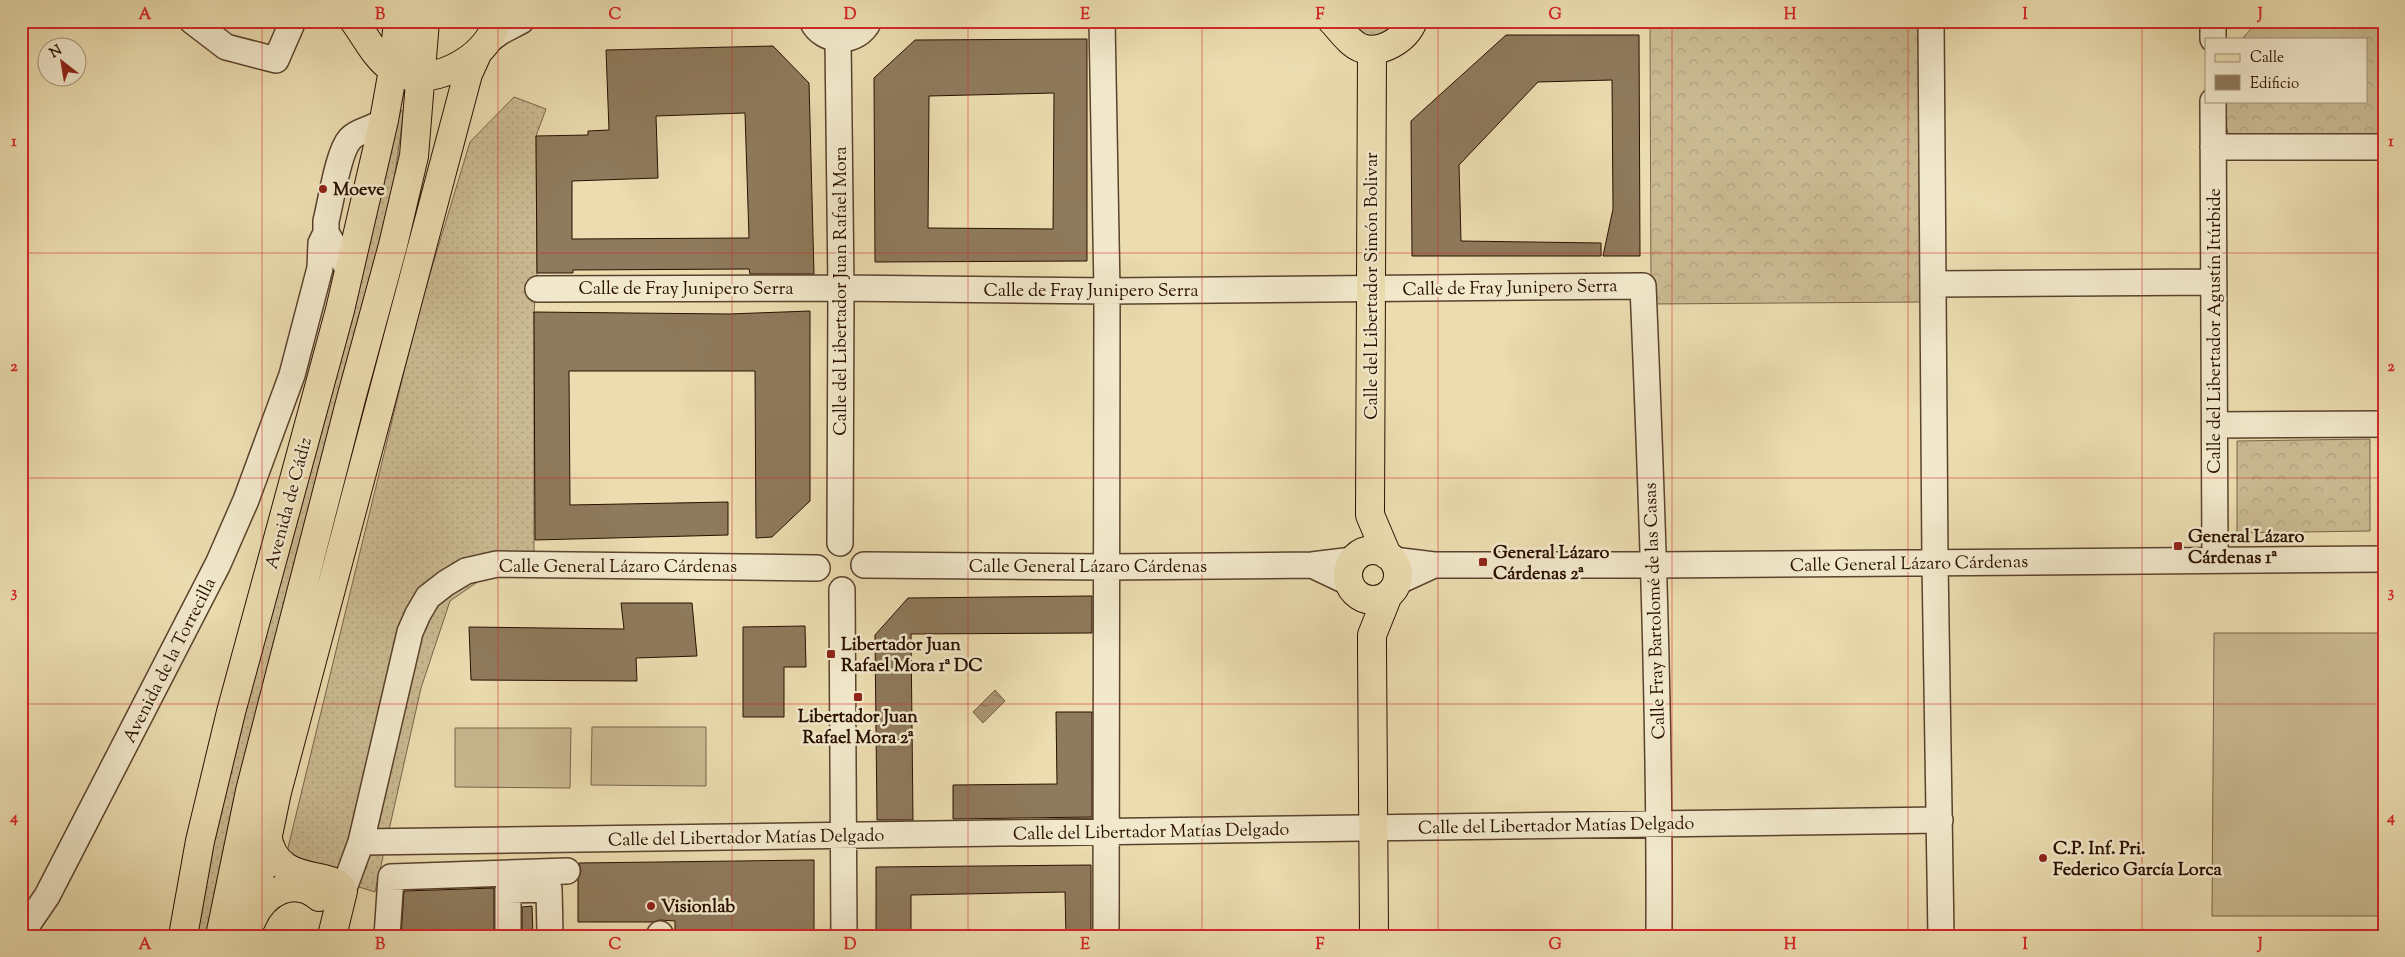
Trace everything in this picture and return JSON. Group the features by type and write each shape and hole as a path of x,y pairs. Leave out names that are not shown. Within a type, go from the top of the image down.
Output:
{"main road":[{"path":"354,21 375,53 393,70 409,75 422,75 454,69 487,39"},
{"name":"Avenida de Cádiz","path":"183,936 200,841 231,712 340,310 384,120 393,70 398,21"},
{"name":"Avenida de Cádiz","path":"220,936 243,817 351,399 393,245 414,156 425,21"},
{"path":"1332,21 1352,42 1361,48 1372,50 1396,42 1410,29 1413,21"},
{"name":"Avenida de Cádiz","path":"248,933 267,834 468,74 487,39"},
{"name":"Calle del Libertador Simón Bolivar","path":"1354,573 1372,522 1370,289 1372,50"},
{"name":"Avenida de Cádiz","path":"414,156 446,80 454,69"},
{"name":"Avenida de Cádiz","path":"350,516 344,460 351,399"},
{"name":"Calle del Libertador Simón Bolivar","path":"1372,522 1391,573"},
{"path":"1354,573 1372,550 1391,573"},
{"path":"1354,573 1373,601 1391,573"},
{"path":"1354,573 1372,635 1374,936"},
{"path":"1372,635 1391,573"},
{"path":"267,834 271,852 280,862 305,877 335,900 343,892"},
{"path":"248,933 261,904 270,894 281,889 316,885"},
{"path":"316,885 331,920 332,936"},
{"path":"332,936 343,892"}],"street":[{"path":"192,21 226,47 276,60 293,21"},
{"path":"487,39 521,21"},
{"path":"811,23 829,37 838,40 859,34 869,21"},
{"path":"1102,21 1107,291 1106,936"},
{"path":"1931,21 1935,562 1941,936"},
{"path":"2213,21 2213,38"},
{"name":"Calle del Libertador Juan Rafael Mora","path":"838,40 841,288 840,543"},
{"name":"Calle del Libertador Agustín Itúrbide","path":"2213,102 2215,560"},
{"path":"292,375 320,268 321,243 326,233 326,221 344,150 350,138 359,132 379,125 384,120"},
{"path":"2214,148 2384,147"},
{"path":"326,233 349,270"},
{"path":"1934,284 2214,282"},
{"name":"Calle de Fray Junipero Serra","path":"538,289 841,288 1107,291 1643,286"},
{"name":"Calle Fray Bartolomé de las Casas","path":"1643,286 1654,565 1660,824 1659,936"},
{"path":"292,375 312,341 326,322 340,310"},
{"name":"Avenida de la Torrecilla","path":"21,934 51,887 218,564 232,533 292,375"},
{"path":"2214,425 2384,424"},
{"path":"840,543 847,544 859,552 864,565 856,585 842,590 834,589 822,581 818,568 821,554 833,545 840,543"},
{"name":"Calle General Lázaro Cárdenas","path":"1391,573 1434,565 2384,559"},
{"name":"Calle General Lázaro Cárdenas","path":"363,834 410,632 428,597 466,571 497,564 818,568"},
{"name":"Calle General Lázaro Cárdenas","path":"864,565 1106,567 1312,565 1354,573"},
{"path":"842,590 844,936"},
{"name":"Calle del Libertador Matías Delgado","path":"363,834 844,835 1940,820"},
{"path":"316,885 341,867 363,834"},
{"path":"343,892 363,834"},
{"path":"387,936 391,877 567,871"},
{"path":"508,936 508,890 549,889 550,934"}],"green space":[{"path":"1348,21 1402,21 1400,27 1372,38 1360,34"},
{"path":"1650,21 1918,21 1920,302 1651,304"},
{"path":"2252,21 2384,21 2384,137 2238,137 2228,133 2225,121 2226,102 2368,102 2368,38 2243,38 2250,30"},
{"path":"514,97 546,109 536,136 537,273 534,312 534,573 489,574 450,601 421,688 375,892 284,864 419,310 470,142"},
{"path":"395,110 404,111 391,201 331,438 229,823 207,936 195,936 205,871"},
{"path":"2370,439 2370,531 2237,533 2237,441"},
{"path":"2214,633 2384,633 2384,916 2212,916"},
{"path":"592,727 706,727 706,786 591,785"},
{"path":"455,728 571,728 570,788 455,787"}],"water":[{"path":"995,690 1005,701 983,723 973,712"}],"building":[{"path":"1506,35 1639,35 1640,256 1603,256 1613,209 1612,80 1538,82 1459,165 1461,241 1601,243 1601,256 1412,256 1411,121"},
{"path":"1087,39 1087,261 875,262 874,78 915,40","holes":["1054,93 1053,229 928,228 929,96"]},
{"path":"773,46 809,83 814,274 750,274 749,269 573,270 573,273 537,273 536,136 588,135 588,131 609,130 606,50","holes":["745,113 749,238 572,239 572,181 658,178 656,116"]},
{"path":"810,311 810,501 772,537 756,538 755,371 569,371 570,505 728,502 728,535 535,540 534,312 729,314"},
{"path":"1092,596 1092,633 911,634 913,820 877,820 875,635 908,598"},
{"path":"621,603 692,603 697,656 636,658 637,681 471,680 469,627 624,629"},
{"path":"805,626 806,667 784,667 784,717 743,717 743,627"},
{"path":"1056,712 1092,712 1092,817 953,819 953,785 1057,784"},
{"path":"814,860 814,936 675,936 675,921 578,922 578,879 581,871 579,863"},
{"path":"1091,865 1091,936 1066,936 1065,892 911,895 911,936 876,936 876,867"},
{"path":"494,888 494,936 401,936 404,891"},
{"path":"532,906 533,936 522,936 522,907"}],"place":[{"name":"Moeve","path":"323,189"},
{"name":"General Lázaro Cárdenas 1ª","path":"2178,546"},
{"name":"General Lázaro Cárdenas 2ª","path":"1483,562"},
{"name":"Libertador Juan Rafael Mora 1ª DC","path":"831,654"},
{"name":"Libertador Juan Rafael Mora 2ª","path":"858,697"},
{"name":"C.P. Inf. Pri. Federico García Lorca","path":"2043,858"},
{"name":"Visionlab","path":"651,906"}]}
